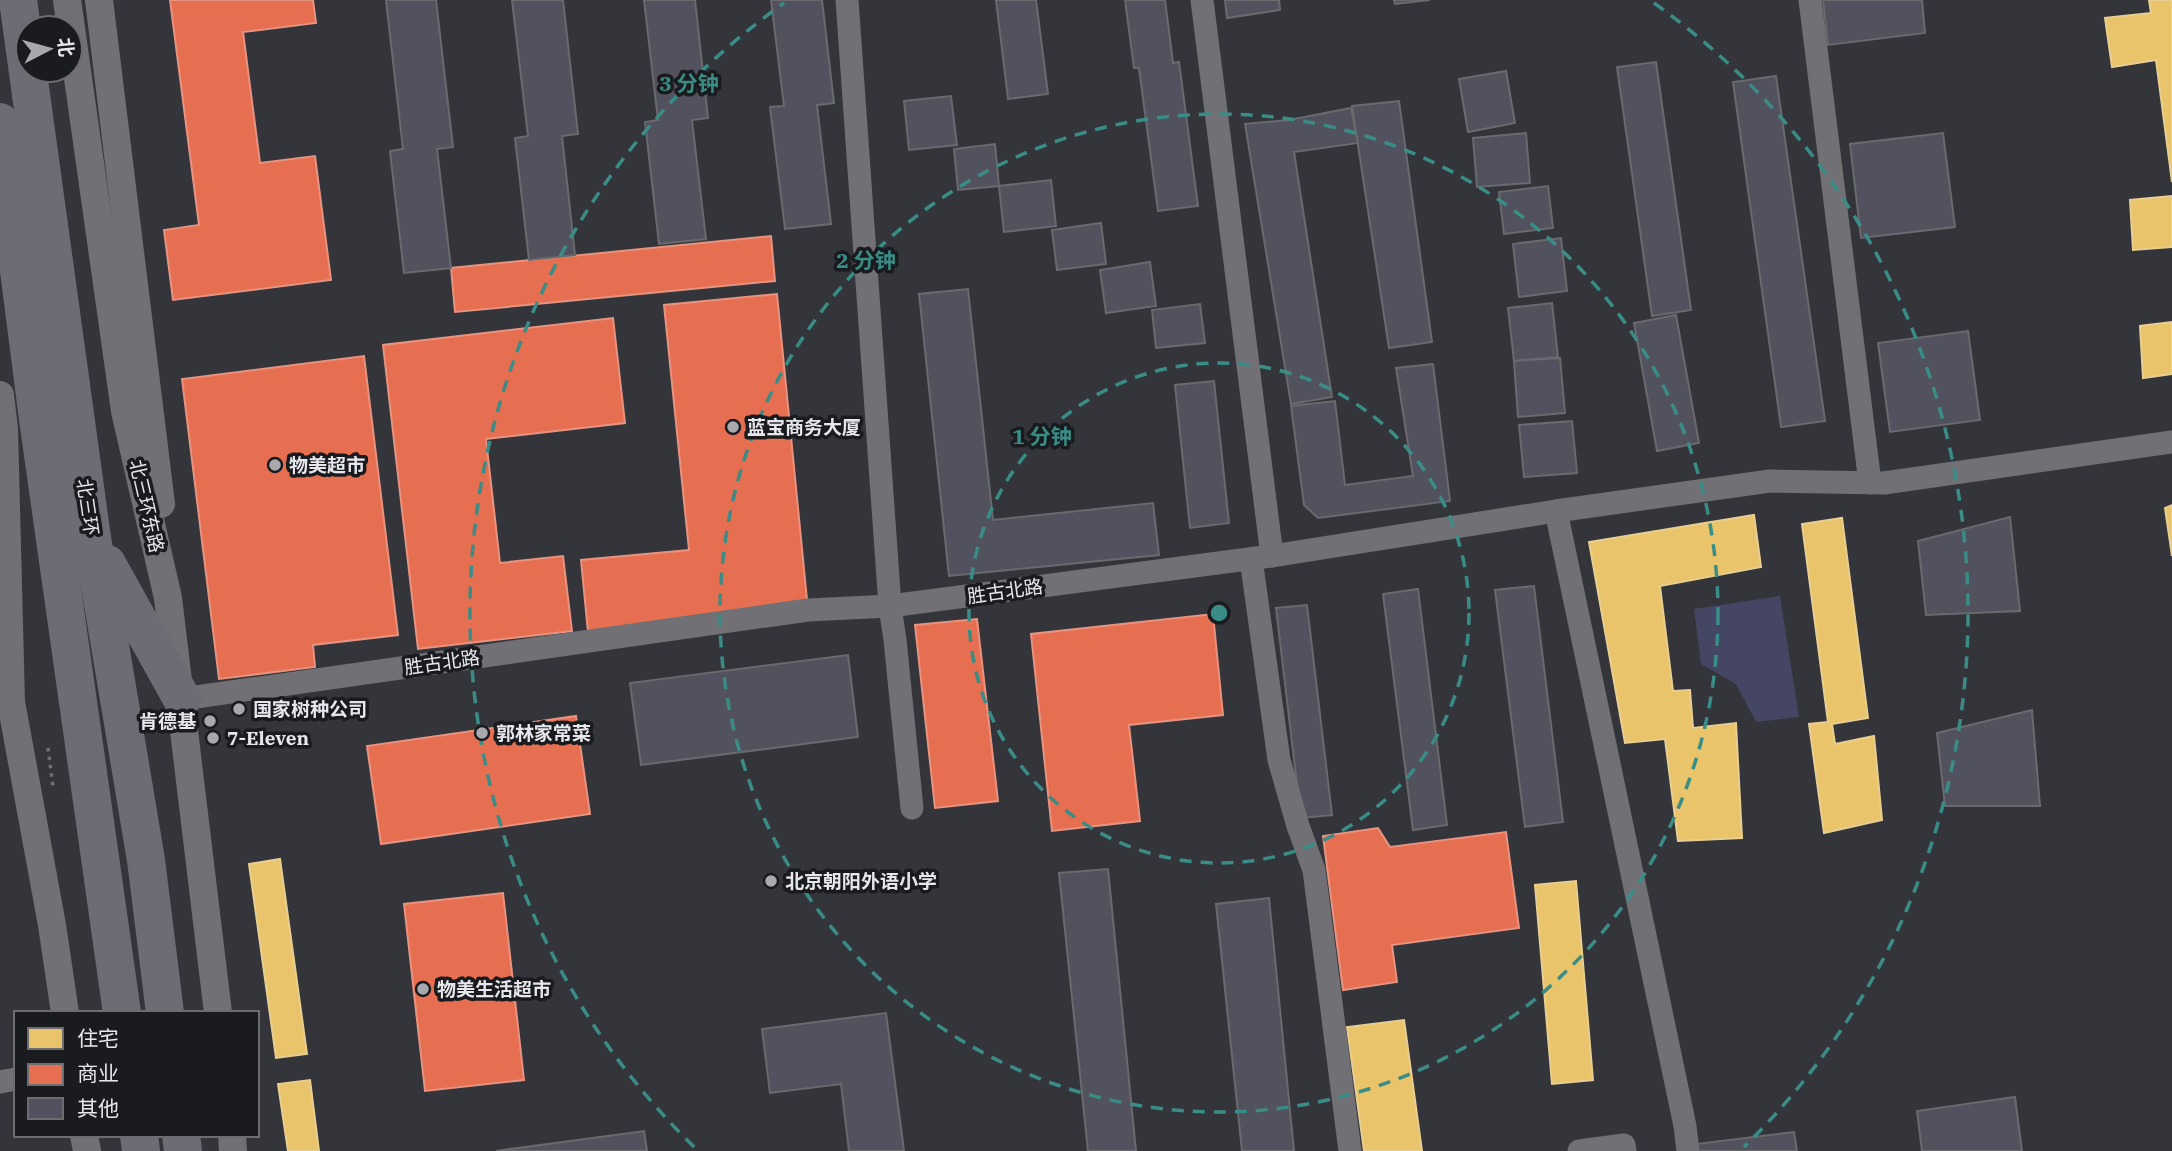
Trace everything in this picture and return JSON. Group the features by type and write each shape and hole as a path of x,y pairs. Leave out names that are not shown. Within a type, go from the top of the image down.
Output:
{"highway":[{"name":"北三环","path":"18,0 92,538 146,860 166,1011"},
{"name":"北三环","path":"0,122 21,424 122,1011"},
{"path":"92,538 182,699"}],"street":[{"name":"北三环东路","path":"67,0 125,411 168,598 218,1011"},
{"path":"99,0 159,472 168,598"},
{"path":"847,0 890,606 912,808"},
{"path":"1202,0 1261,557 1279,760 1297,826 1314,870 1350,1151"},
{"path":"1811,0 1870,483"},
{"path":"0,395 21,424 6,703 50,911 65,1011"},
{"name":"胜古北路","path":"182,699 808,610 890,606 1261,557 1770,481 1884,483 2172,442"},
{"path":"1556,511 1685,1126 1688,1151"},
{"path":"0,607 9,662"},
{"path":"1579,1151 1624,1145 1625,1151"}],"shaded area":[{"path":"1780,596 1799,717 1756,722 1736,684 1701,664 1694,609"}],"building: 住宅":[{"path":"2149,0 2172,0 2172,182 2156,60 2112,67 2105,18 2151,13"},
{"path":"2172,196 2172,247 2133,250 2130,200"},
{"path":"2172,322 2172,374 2143,378 2140,326"},
{"path":"2172,505 2172,556 2165,508"},
{"path":"1754,515 1761,567 1660,586 1673,691 1690,690 1693,728 1736,723 1742,838 1678,841 1665,739 1625,743 1589,542"},
{"path":"1842,518 1868,718 1832,724 1835,744 1874,736 1882,820 1824,833 1809,724 1828,722 1802,524"},
{"path":"280,859 307,1054 276,1058 249,864"},
{"path":"1576,881 1593,1080 1552,1084 1535,885"},
{"path":"1404,1020 1422,1151 1364,1151 1347,1027"},
{"path":"310,1080 319,1151 288,1151 278,1084"}],"building: 商业":[{"path":"170,0 313,0 316,23 243,32 260,163 315,156 331,280 173,300 164,230 199,225"},
{"path":"771,236 775,281 455,312 451,268"},
{"name":"蓝宝商务大厦","path":"777,294 808,610 588,632 581,560 689,550 664,305"},
{"path":"613,318 625,423 486,439 500,563 563,556 572,631 418,649 383,345"},
{"path":"364,356 398,635 313,645 315,667 219,679 182,379"},
{"path":"1213,614 1223,715 1129,725 1140,821 1052,831 1031,634"},
{"path":"977,619 998,801 935,808 915,625"},
{"path":"576,716 590,814 381,844 367,746"},
{"path":"1378,828 1390,847 1506,832 1519,928 1392,945 1397,982 1343,990 1323,836"},
{"path":"503,893 524,1080 425,1091 404,904"}],"building: 其他":[{"path":"386,0 436,0 453,147 437,149 451,268 404,273 390,151 403,149"},
{"path":"512,0 563,0 578,134 562,136 575,255 529,260 515,138 528,136"},
{"path":"644,0 695,0 708,118 692,120 706,239 659,244 645,122 658,120"},
{"path":"771,0 822,0 834,103 817,105 831,224 785,229 770,107 784,106"},
{"path":"996,0 1036,0 1048,94 1008,99"},
{"path":"1125,0 1165,0 1173,63 1179,62 1198,206 1158,211 1139,68 1134,68"},
{"path":"1225,0 1279,0 1280,10 1227,18"},
{"path":"1394,0 1430,0 1395,4"},
{"path":"1823,0 1922,0 1925,33 1828,45"},
{"path":"1656,62 1691,310 1652,316 1617,67"},
{"path":"1506,71 1515,123 1468,132 1459,79"},
{"path":"1776,76 1825,421 1781,427 1733,82"},
{"path":"951,96 957,145 909,150 904,101"},
{"path":"1399,101 1432,342 1389,348 1352,106"},
{"path":"1351,108 1358,143 1294,152 1332,397 1291,404 1245,124 1289,120"},
{"path":"1526,133 1530,183 1477,187 1473,138"},
{"path":"1943,133 1955,227 1861,238 1850,144"},
{"path":"995,144 999,186 958,190 954,149"},
{"path":"1051,180 1056,226 1004,232 999,186"},
{"path":"1548,186 1553,228 1504,234 1499,192"},
{"path":"1101,223 1106,264 1057,270 1052,230"},
{"path":"1561,238 1567,291 1519,297 1513,244"},
{"path":"1150,262 1156,306 1106,313 1100,270"},
{"path":"968,289 993,520 1153,503 1159,555 949,576 919,294"},
{"path":"1552,303 1558,357 1514,361 1508,308"},
{"path":"1200,304 1205,343 1156,348 1152,310"},
{"path":"1676,315 1699,443 1657,451 1634,323"},
{"path":"1968,331 1980,420 1890,432 1878,343"},
{"path":"1560,358 1565,413 1518,417 1514,361"},
{"path":"1433,364 1450,501 1318,518 1304,505 1291,406 1335,401 1345,485 1413,476 1396,368"},
{"path":"1214,381 1229,523 1190,528 1175,385"},
{"path":"1572,421 1577,473 1524,477 1519,425"},
{"path":"2010,517 2020,611 1926,615 1918,541"},
{"path":"1534,586 1563,822 1525,827 1495,590"},
{"path":"1418,589 1447,825 1413,830 1383,594"},
{"path":"1307,605 1332,815 1301,818 1276,608"},
{"path":"848,655 858,737 641,765 630,683"},
{"path":"2032,710 2040,806 1945,806 1937,733"},
{"path":"1108,869 1136,1151 1088,1151 1059,873"},
{"path":"1269,898 1294,1151 1242,1151 1216,904"},
{"path":"886,1013 904,1151 849,1151 841,1084 770,1093 762,1029"},
{"path":"2015,1097 2022,1151 1922,1151 1917,1111"},
{"path":"644,1131 647,1151 496,1151"},
{"path":"1794,1132 1797,1151 1697,1151 1696,1144"}],"place":[{"name":"蓝宝商务大厦","path":"733,427"},
{"name":"物美超市","path":"275,465"},
{"name":"国家树种公司","path":"239,709"},
{"name":"肯德基","path":"210,721"},
{"name":"郭林家常菜","path":"482,733"},
{"name":"7-Eleven","path":"213,738"},
{"name":"北京朝阳外语小学","path":"771,881"},
{"name":"物美生活超市","path":"423,989"}]}
